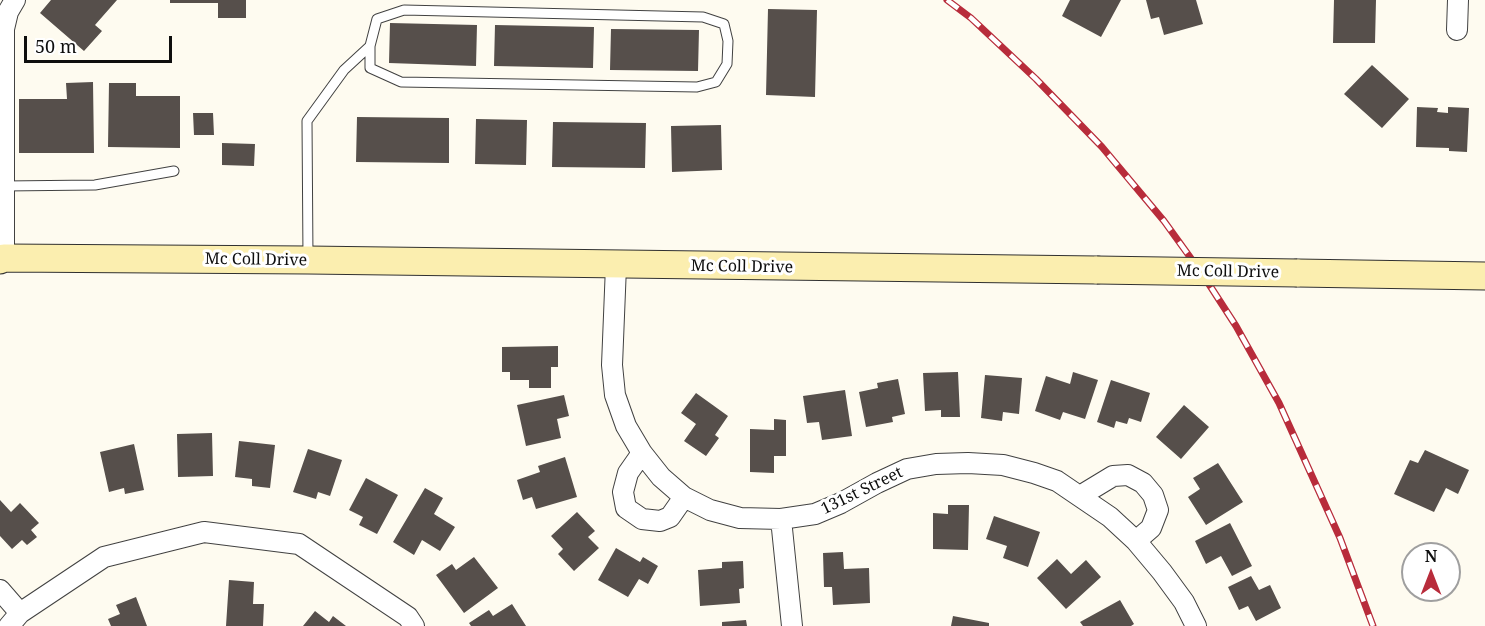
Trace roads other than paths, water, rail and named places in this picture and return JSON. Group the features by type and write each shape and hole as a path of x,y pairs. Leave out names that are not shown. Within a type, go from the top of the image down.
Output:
{"main road":[{"name":"Mc Coll Drive","path":"1,258 1483,276"}],"street":[{"path":"1,258 4,186 2,57 4,29 8,12 15,0"},
{"path":"1457,30 1458,0"},
{"name":"131st Street","path":"616,266 612,365 615,395 626,426 642,453 661,477 684,497 710,510 740,518 781,519 815,514 907,469 936,464 1003,465 1057,481 1110,517 1136,542 1184,602 1196,626"},
{"path":"642,453 628,473 623,492 626,508 642,519 660,521 670,517 684,497"},
{"path":"1080,496 1113,476 1128,475 1143,483 1153,495 1158,510 1151,528 1136,542"},
{"path":"781,519 792,626"},
{"path":"0,590 15,619 104,557 204,532 299,544 408,617 414,626"}],"lane":[{"path":"309,260 307,121 344,70 370,46 377,19 404,10 704,17 724,24 728,41 727,64 716,82 697,87 401,82 370,68 370,46"},
{"path":"4,186 95,184 174,171"}],"railway":[{"path":"947,0 971,18 1036,79 1102,147 1164,221 1203,275 1236,326 1279,403 1340,538 1373,626"}]}
